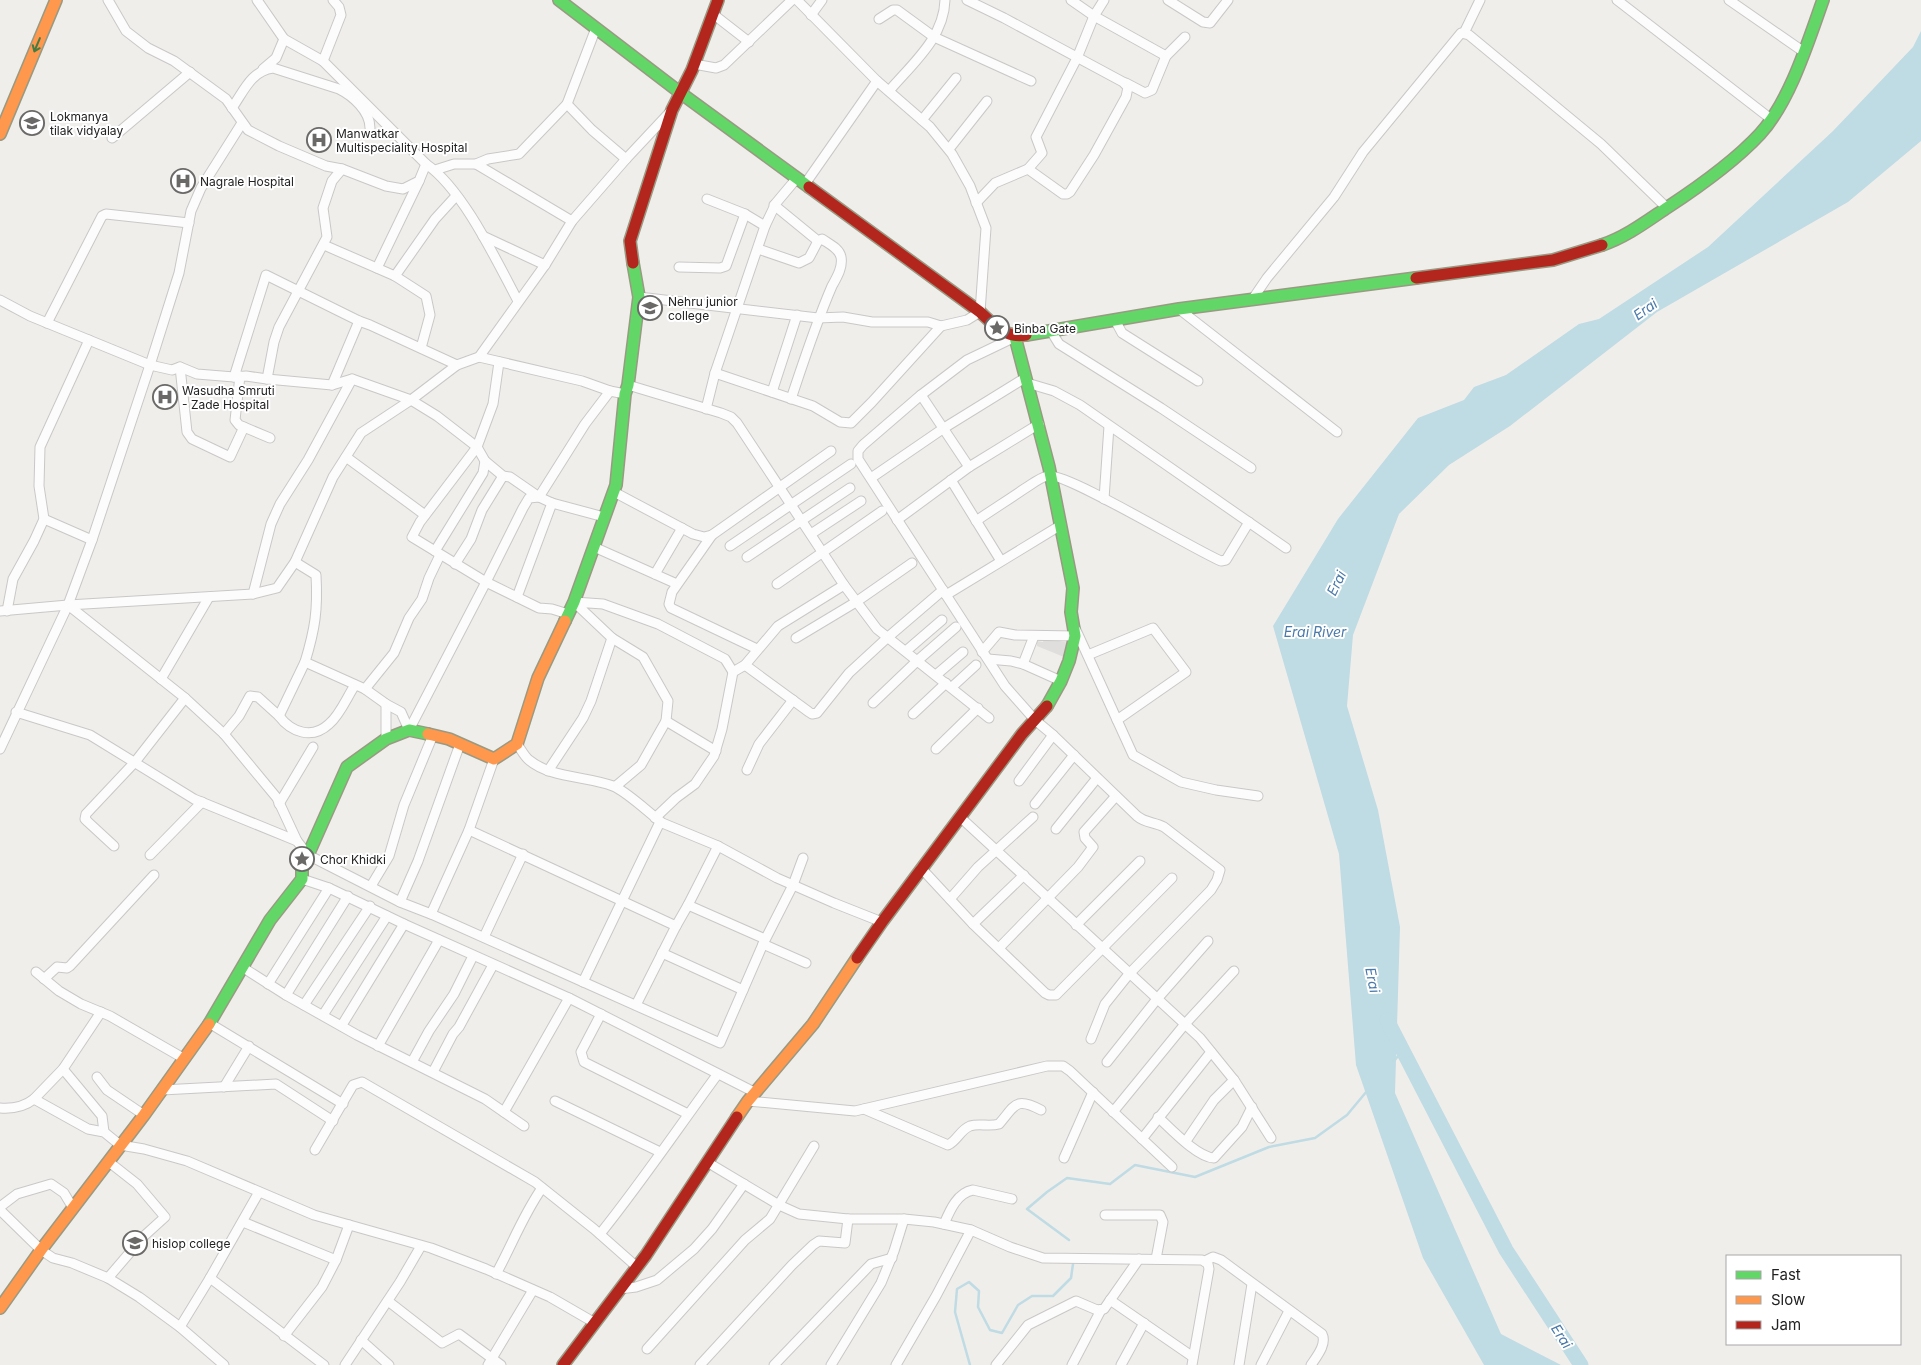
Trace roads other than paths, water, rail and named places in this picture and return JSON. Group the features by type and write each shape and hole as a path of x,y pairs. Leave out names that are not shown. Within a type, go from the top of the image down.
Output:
{"street":[{"path":"0,132 56,0"},
{"path":"108,0 126,31 148,48 174,61 226,99 248,130 278,146 326,166 342,169 386,186 403,189 419,182"},
{"path":"257,0 284,39 323,61 426,164 435,170 456,196 483,236 518,301"},
{"path":"323,61 340,15 340,7 333,0"},
{"path":"559,0 682,94 980,312 997,328 1015,338 1051,475 1073,588 1072,612 1074,631 1070,661 1062,681 1046,707 1034,720 921,868 812,1024 751,1097 637,1267 564,1365"},
{"path":"89,340 40,447 39,486 44,519 13,579 4,611 68,605 253,594 277,588 295,562 333,477 361,433 411,400 457,365 478,357 544,265 572,221 672,110 682,94 718,0"},
{"path":"694,64 720,67 792,0"},
{"path":"797,0 877,81 922,120 949,149 970,186 986,228 980,312"},
{"path":"811,15 822,0"},
{"path":"889,91 934,37 941,23 944,0"},
{"path":"967,0 1145,93 1154,88 1166,56 1185,37"},
{"path":"1071,0 1094,16 1166,56"},
{"path":"976,203 998,181 1028,169 1042,153 1036,137 1078,58 1094,16 1104,0"},
{"path":"1168,0 1203,22 1210,23 1228,0"},
{"path":"1252,300 1267,278 1334,197 1363,152 1458,36 1464,33 1480,0"},
{"path":"1617,0 1770,119"},
{"path":"1729,0 1804,52"},
{"path":"1091,1039 1105,1004 1129,974 1211,890 1218,880 1220,870 1164,827 1157,823 1141,820 1053,734 1034,720 1005,686 944,593 858,459 859,449 921,395 966,360 1015,338 1179,309 1553,260 1617,240 1693,190 1742,152 1761,133 1790,85 1822,0"},
{"path":"879,19 893,10 898,10 934,37 1031,81"},
{"path":"713,14 749,42"},
{"path":"435,170 454,164 476,164 488,159 519,154 567,104 596,28"},
{"path":"1464,33 1601,144 1666,207"},
{"path":"232,108 252,76 276,58 284,39"},
{"path":"263,69 273,68 349,94 366,113 370,128"},
{"path":"112,138 190,72"},
{"path":"922,120 956,78"},
{"path":"706,409 715,373 765,226 774,205 801,181 877,81"},
{"path":"1028,169 1063,194 1070,192 1086,169 1126,97 1128,90 1126,84"},
{"path":"949,149 987,101"},
{"path":"567,104 592,130 626,159"},
{"path":"431,914 469,830 494,759 517,744 538,678 574,602 614,492 639,298 630,241 672,110"},
{"path":"0,749 68,605 92,540 179,273 191,211 201,188 242,123"},
{"path":"377,268 426,164"},
{"path":"476,164 572,221"},
{"path":"267,379 276,333 327,237 324,208 332,180 342,169"},
{"path":"395,276 435,219 456,196"},
{"path":"707,199 745,214 765,226"},
{"path":"774,205 818,241 822,240 834,247 840,252 842,259 840,270 818,318 791,398"},
{"path":"47,323 102,216 106,214 189,223"},
{"path":"679,267 720,268 726,266 745,214"},
{"path":"483,236 544,265"},
{"path":"758,249 799,263 809,258 818,241"},
{"path":"324,245 395,276 426,296 430,315 421,348"},
{"path":"270,438 237,423 234,415 237,376 266,275 359,321 457,365"},
{"path":"639,298 818,318 843,317 872,322 928,322 941,326 967,320 980,312"},
{"path":"0,300 30,316 150,366 172,370 180,367 197,374 332,385 352,379 411,400 437,416 477,447 485,461 503,476 510,477 539,497 552,503 604,517"},
{"path":"1179,309 1198,326 1337,432"},
{"path":"772,392 797,315"},
{"path":"1115,320 1119,330 1128,337 1198,382"},
{"path":"332,385 359,321"},
{"path":"715,373 813,406 843,423 853,422 941,326"},
{"path":"1051,331 1059,344 1161,408 1251,468"},
{"path":"478,357 582,380 610,391 627,390 731,417 844,585 877,630 990,718"},
{"path":"499,362 494,404 477,447 425,515 412,537 486,582 539,608 552,609 568,614"},
{"path":"180,367 187,432 192,440 230,457 244,427"},
{"path":"253,594 274,517 287,492 308,460 352,379"},
{"path":"1026,380 1066,397 1286,548"},
{"path":"871,478 944,428 1026,380"},
{"path":"539,497 585,424 610,391"},
{"path":"921,395 969,467"},
{"path":"897,520 969,467 1039,424"},
{"path":"1104,499 1108,426"},
{"path":"757,650 671,608 669,598 712,535 831,451"},
{"path":"346,456 425,515"},
{"path":"365,689 394,653 409,618 422,599 437,553 483,472 485,461"},
{"path":"730,546 851,464"},
{"path":"976,521 1030,485 1051,475 1060,477 1104,499 1222,561 1226,560 1249,522"},
{"path":"455,564 470,539 482,510 503,476"},
{"path":"950,480 1001,561"},
{"path":"747,557 850,488"},
{"path":"614,492 699,536 712,535"},
{"path":"409,730 529,498 539,497"},
{"path":"811,534 861,501"},
{"path":"517,597 552,503"},
{"path":"777,584 882,511"},
{"path":"44,519 92,540"},
{"path":"745,665 812,714 817,714 849,673 887,638 944,593 1061,525"},
{"path":"655,574 682,528"},
{"path":"594,547 678,584"},
{"path":"279,716 305,662 314,631 318,603 316,575 295,562"},
{"path":"796,638 856,602 912,563"},
{"path":"733,672 745,665 778,626 844,585"},
{"path":"161,679 209,597"},
{"path":"574,602 612,638 643,656 668,701 666,721 641,765 616,786"},
{"path":"574,602 603,604 658,624 725,659 733,672 714,756 696,784 676,798 657,820 583,982"},
{"path":"68,605 185,698 224,734 277,798 297,841 308,855 400,902 484,937 720,1043 764,941 793,885 803,858"},
{"path":"906,651 942,620"},
{"path":"873,703 956,627"},
{"path":"1088,655 1153,628 1186,672 1118,720"},
{"path":"985,656 998,632 1034,636 1074,631"},
{"path":"1074,631 1088,655 1134,755 1170,777 1192,786 1258,796"},
{"path":"1022,664 1034,636"},
{"path":"548,771 583,718 591,701 612,638"},
{"path":"936,675 963,652"},
{"path":"985,656 1011,660 1062,681"},
{"path":"305,662 365,689 401,712 409,730"},
{"path":"913,714 976,665"},
{"path":"224,734 250,696 258,697 285,724 294,730 305,734 314,733 329,725 355,685"},
{"path":"114,846 88,822 86,817 136,762 185,698"},
{"path":"746,770 759,744 793,700"},
{"path":"386,704 386,739"},
{"path":"936,749 978,708"},
{"path":"16,712 90,735 202,802 297,841"},
{"path":"666,721 716,751"},
{"path":"0,1308 41,1250 162,1090 209,1023 270,920 302,879 302,858 308,855 347,767 386,739 409,730 433,735 460,744 494,759"},
{"path":"1020,781 1053,734"},
{"path":"371,886 389,856 404,805 433,735"},
{"path":"400,902 418,861 460,744"},
{"path":"517,744 528,760 548,771 561,775 584,777 616,786 657,820 718,846 793,885 882,922"},
{"path":"279,804 313,747"},
{"path":"1035,804 1074,755"},
{"path":"1056,829 1098,778"},
{"path":"999,948 1078,867 1092,847 1085,838 1084,832 1116,796"},
{"path":"150,855 202,802"},
{"path":"960,817 1185,1024 1234,1080 1272,1138"},
{"path":"950,899 978,867 1033,817"},
{"path":"469,830 676,926"},
{"path":"636,1005 718,846"},
{"path":"484,937 523,854"},
{"path":"1076,925 1140,860"},
{"path":"921,868 973,924 1045,993 1053,996 1172,878"},
{"path":"44,979 57,967 67,968 70,966 154,875"},
{"path":"973,924 1024,875"},
{"path":"302,879 348,896 473,956 569,998 717,1074 751,1097 854,1111 1057,1065 1066,1068 1172,1167"},
{"path":"268,984 329,888"},
{"path":"286,995 348,896"},
{"path":"688,905 806,963"},
{"path":"304,1005 370,906"},
{"path":"323,1014 387,916"},
{"path":"342,1026 404,924"},
{"path":"378,1046 439,940"},
{"path":"1107,1062 1208,941"},
{"path":"662,953 743,990"},
{"path":"412,1062 429,1031 454,994 473,956"},
{"path":"433,1072 453,1034 460,1027 493,965"},
{"path":"242,967 286,995 378,1046 485,1099 524,1126"},
{"path":"1113,1112 1185,1024 1234,971"},
{"path":"36,972 81,1004 100,1012 183,1058"},
{"path":"504,1112 569,998"},
{"path":"0,1108 12,1109 28,1104 34,1099 63,1069 100,1012"},
{"path":"601,1014 581,1052 584,1062 688,1114"},
{"path":"209,1023 343,1104"},
{"path":"224,1087 249,1046"},
{"path":"1142,1139 1211,1052"},
{"path":"63,1069 102,1116 104,1132"},
{"path":"600,1234 636,1189 660,1152 717,1074"},
{"path":"97,1078 106,1090 144,1115"},
{"path":"1186,1141 1214,1100 1234,1080"},
{"path":"315,1150 353,1085 362,1082 542,1188 600,1234 637,1267"},
{"path":"162,1090 276,1084 333,1122"},
{"path":"1064,1158 1092,1092"},
{"path":"34,1099 88,1129 104,1132 120,1145 144,1149 187,1161 314,1215 421,1246 496,1274 533,1290 595,1323"},
{"path":"555,1101 660,1152"},
{"path":"864,1109 948,1145 970,1126 998,1124 1018,1103 1025,1102 1041,1110"},
{"path":"1158,1117 1206,1156 1214,1158 1242,1127 1252,1107"},
{"path":"647,1349 746,1240 770,1219 814,1146"},
{"path":"108,1278 144,1236 165,1217 137,1184 109,1162"},
{"path":"707,1162 779,1205 799,1214 848,1219 904,1219 944,1224 971,1230 1010,1247 1043,1258 1205,1261 1210,1257 1218,1259 1324,1337 1324,1344 1311,1365"},
{"path":"0,1206 17,1194 51,1184 64,1193 74,1208"},
{"path":"620,1289 636,1287 657,1280 694,1249 712,1229 744,1184"},
{"path":"496,1274 512,1244 518,1225 526,1218 532,1202 542,1188"},
{"path":"944,1224 951,1208 962,1194 967,1192 973,1190 1012,1199"},
{"path":"180,1327 259,1192"},
{"path":"0,1210 41,1250 53,1258 72,1263 108,1278 139,1297 180,1327 224,1365"},
{"path":"1105,1215 1162,1216 1163,1222 1156,1259"},
{"path":"700,1365 792,1265 813,1245 819,1241 845,1243 848,1219"},
{"path":"831,1365 881,1283 892,1258 904,1219"},
{"path":"243,1222 336,1260"},
{"path":"284,1336 322,1288 336,1260 349,1226"},
{"path":"896,1365 971,1230"},
{"path":"345,1365 388,1301 421,1246"},
{"path":"774,1365 871,1264 892,1258"},
{"path":"1072,1365 1101,1310 1139,1259"},
{"path":"1110,1300 1144,1323 1193,1361 1209,1269 1205,1261"},
{"path":"210,1278 324,1365"},
{"path":"1239,1365 1252,1284"},
{"path":"490,1362 533,1290"},
{"path":"388,1301 442,1343 459,1334 490,1362 501,1365"},
{"path":"996,1365 1024,1329 1038,1319 1076,1301 1101,1310"},
{"path":"1261,1365 1289,1311"},
{"path":"1121,1365 1144,1323"},
{"path":"361,1340 390,1365"}],"water":[{"name":"Erai River","path":"1921,31 1921,141 1848,202 1657,312 1510,426 1449,465 1399,514 1353,635 1347,706 1378,810 1400,927 1395,1093 1501,1334 1561,1365 1484,1365 1423,1258 1356,1065 1339,854 1273,626 1338,519 1418,418 1464,400 1474,387 1506,375 1579,324 1599,319 1708,247 1833,131 1913,47"}],"waterway":[{"name":"Erai","path":"1387,1020 1506,1250 1581,1365"},
{"path":"1394,1061 1403,1050"},
{"path":"1069,1240 1027,1209 1067,1178 1110,1184 1135,1165 1195,1177 1269,1147 1315,1138 1347,1115 1367,1091"},
{"path":"970,1365 955,1312 957,1289 969,1282 979,1291 978,1307 990,1330 1002,1333 1018,1305 1032,1296 1053,1296 1071,1278 1073,1264"}],"place":[{"name":"Lokmanya tilak vidyalay","path":"32,123"},
{"name":"Manwatkar Multispeciality Hospital","path":"319,140"},
{"name":"Nagrale Hospital","path":"183,181"},
{"name":"Nehru junior college","path":"650,308"},
{"name":"Binba Gate","path":"997,328"},
{"name":"Wasudha Smruti - Zade Hospital","path":"165,397"},
{"name":"Chor Khidki","path":"302,859"},
{"name":"hislop college","path":"135,1243"}]}
